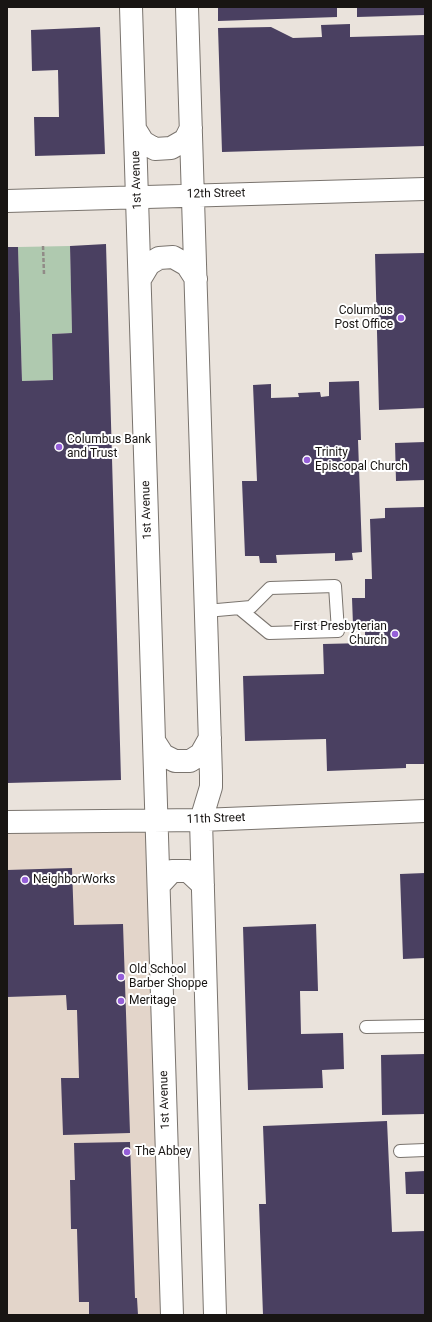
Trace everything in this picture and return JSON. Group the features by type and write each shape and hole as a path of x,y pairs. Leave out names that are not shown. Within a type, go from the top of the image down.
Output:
{"street":[{"name":"1st Avenue","path":"131,7 172,1315"},
{"path":"187,7 210,738 211,787 201,820 215,1315"},
{"name":"1st Avenue","path":"135,129 143,142 155,149 171,148 185,140 191,128"},
{"name":"12th Street","path":"7,201 137,196 425,189"},
{"path":"140,280 149,264 159,258 173,258 187,265 196,279"},
{"path":"154,741 163,755 175,761 190,761 201,754 210,738"},
{"name":"11th Street","path":"7,822 201,820 425,811"},
{"path":"159,885 172,872 188,871 203,885"}],"lane":[{"path":"206,611 251,607 270,588 335,586 338,631 269,633 240,609"},
{"path":"366,1027 425,1026"},
{"path":"400,1151 425,1150"}],"path":[{"path":"43,246 44,274"}],"shaded area":[{"path":"157,820 172,1315 7,1315 7,822"}],"green space":[{"path":"70,246 72,333 52,334 53,380 22,381 18,247"}],"building":[{"path":"218,7 337,7 337,17 218,21"},
{"path":"357,7 425,7 425,15 357,17"},
{"path":"350,24 350,37 425,35 425,146 222,152 218,28 271,27 293,38 322,37 321,25"},
{"path":"100,27 105,154 35,156 34,117 59,117 58,70 32,71 31,30"},
{"path":"106,244 121,780 7,783 7,247 18,247 22,381 53,380 52,334 72,333 70,246"},
{"name":"Columbus Post Office","path":"425,253 425,408 379,410 375,254"},
{"name":"Trinity Episcopal Church","path":"359,381 361,440 358,440 362,552 352,553 353,560 335,561 335,553 276,555 277,563 260,563 259,556 245,556 242,481 257,481 253,385 271,384 271,398 299,397 298,393 320,392 321,397 329,396 329,382"},
{"path":"425,442 425,480 396,481 395,443"},
{"name":"First Presbyterian Church","path":"425,507 425,764 406,764 406,768 327,771 326,739 245,741 243,676 324,674 323,644 365,643 365,625 353,625 352,598 365,598 365,579 372,579 370,519 385,518 385,508"},
{"path":"72,868 74,925 123,924 130,1133 63,1135 61,1078 79,1078 77,1010 67,1010 66,995 7,997 7,870"},
{"path":"425,873 425,958 403,959 400,874"},
{"path":"316,924 318,991 300,991 301,1034 343,1033 344,1069 322,1070 323,1088 248,1090 243,927"},
{"path":"425,1054 425,1114 382,1115 381,1055"},
{"path":"387,1121 392,1232 425,1231 425,1315 263,1315 259,1204 266,1204 263,1126"},
{"path":"130,1142 135,1298 137,1298 138,1315 89,1315 89,1302 79,1302 77,1229 71,1229 70,1180 75,1180 74,1143"},
{"path":"425,1171 425,1194 406,1194 405,1172"}],"place":[{"name":"Columbus Post Office","path":"401,318"},
{"name":"Columbus Bank and Trust","path":"59,447"},
{"name":"Trinity Episcopal Church","path":"307,460"},
{"name":"First Presbyterian Church","path":"395,634"},
{"name":"NeighborWorks","path":"25,880"},
{"name":"Old School Barber Shoppe","path":"121,977"},
{"name":"Meritage","path":"121,1001"},
{"name":"The Abbey","path":"127,1152"}]}
